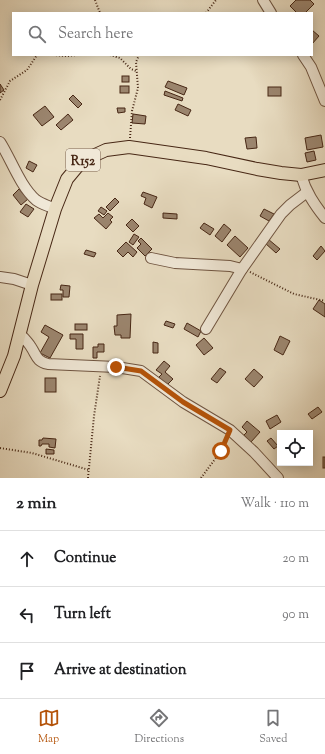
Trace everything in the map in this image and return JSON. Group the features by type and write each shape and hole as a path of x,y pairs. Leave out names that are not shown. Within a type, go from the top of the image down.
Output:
{"main road":[{"name":"R152","path":"0,391 14,356 32,285 55,209 67,179 82,161 106,150 129,147 206,158 258,169 301,175 325,170"}],"street":[{"path":"263,0 270,12"},
{"path":"304,56 311,67 325,101"},
{"path":"0,142 30,194 37,200 55,209"},
{"path":"301,175 313,204 325,218"},
{"path":"206,330 242,269 281,214 307,192"},
{"path":"151,258 175,263 230,266 242,269"},
{"path":"0,277 32,285"},
{"path":"20,334 41,362 48,364 100,366 141,371 183,402 230,430 254,452 278,478"}],"path":[{"path":"95,0 100,12"},
{"path":"207,12 216,0"},
{"path":"0,100 10,81 27,70 36,56"},
{"path":"113,56 120,58 131,69 136,71"},
{"path":"129,147 132,111 138,88 136,62 139,56"},
{"path":"242,269 294,294 325,301"},
{"path":"88,478 95,404 100,382 100,366"},
{"path":"200,478 221,451 230,430"},
{"path":"0,448 32,453 89,470"}],"building":[{"path":"296,0 310,0 314,4 306,12 296,12 290,6"},
{"path":"313,31 319,36 313,43"},
{"path":"122,76 129,76 129,82 122,82"},
{"path":"168,81 187,88 184,95 165,87"},
{"path":"0,84 4,90 0,93"},
{"path":"120,86 129,86 129,93 120,93"},
{"path":"268,87 281,87 281,96 268,96"},
{"path":"165,91 183,98 182,101 164,95"},
{"path":"73,95 82,104 78,108 69,99"},
{"path":"178,104 191,110 188,116 175,110"},
{"path":"45,106 54,117 42,126 33,115"},
{"path":"117,108 125,108 125,112 118,113"},
{"path":"68,114 73,120 61,130 56,125"},
{"path":"133,114 146,116 145,124 132,123"},
{"path":"321,135 323,147 307,150 305,138"},
{"path":"256,137 257,148 247,149 245,138"},
{"path":"314,151 316,160 307,162 305,153"},
{"path":"29,161 37,165 33,172 26,168"},
{"path":"19,189 28,199 21,205 13,195"},
{"path":"143,192 157,197 152,208 144,204 146,198 141,196"},
{"path":"115,198 119,202 110,211 106,207"},
{"path":"26,204 34,209 28,217 20,212"},
{"path":"101,207 107,211 104,215 98,211"},
{"path":"264,209 274,214 269,221 260,216"},
{"path":"108,213 113,217 110,220 112,222 106,229 94,218 99,214 103,218"},
{"path":"163,213 177,214 177,219 163,218"},
{"path":"132,219 139,226 133,232 126,225"},
{"path":"204,223 214,229 210,235 200,228"},
{"path":"224,224 231,230 222,242 215,236"},
{"path":"134,234 139,237 133,245 129,242"},
{"path":"235,236 248,248 240,257 227,245"},
{"path":"141,238 152,249 145,256 137,248 141,244 138,241"},
{"path":"268,239 280,249 276,253 265,243"},
{"path":"126,242 137,252 133,257 128,252 123,257 117,251"},
{"path":"321,246 325,251 317,260 313,256"},
{"path":"86,250 96,253 94,257 84,254"},
{"path":"61,285 70,286 69,297 63,297 63,290 60,290"},
{"path":"51,294 62,294 62,300 51,300"},
{"path":"319,300 325,304 325,317 313,309"},
{"path":"131,314 130,338 121,338 121,335 115,335 114,326 117,326 117,315"},
{"path":"166,321 175,324 173,328 164,325"},
{"path":"187,323 201,331 198,337 184,329"},
{"path":"75,324 87,324 87,330 75,330"},
{"path":"45,325 63,335 50,358 40,353 49,337 41,332"},
{"path":"70,334 83,334 83,349 76,349 76,339 70,339"},
{"path":"280,336 290,341 283,355 274,350"},
{"path":"204,338 213,348 204,355 196,345"},
{"path":"153,342 158,343 158,353 153,353"},
{"path":"98,344 104,344 104,352 97,352 97,358 93,358 93,347 98,347"},
{"path":"164,361 170,366 165,372 173,379 167,385 159,377 162,374 156,370"},
{"path":"220,368 226,372 217,383 211,379"},
{"path":"254,369 263,377 254,387 245,379"},
{"path":"45,378 56,378 56,392 45,392"},
{"path":"318,407 322,412 312,419 308,414"},
{"path":"277,415 281,422 270,429 266,421"},
{"path":"247,421 260,432 251,442 244,435 247,432 242,427"},
{"path":"43,438 56,439 55,448 49,447 49,444 42,444 39,446 39,440 42,440"},
{"path":"271,438 277,447 274,449 267,441"},
{"path":"46,449 54,450 54,454 46,454"},
{"path":"323,457 325,457 325,468 323,468"}],"route":[{"path":"116,367 141,371 183,402 230,430 221,451"}]}
